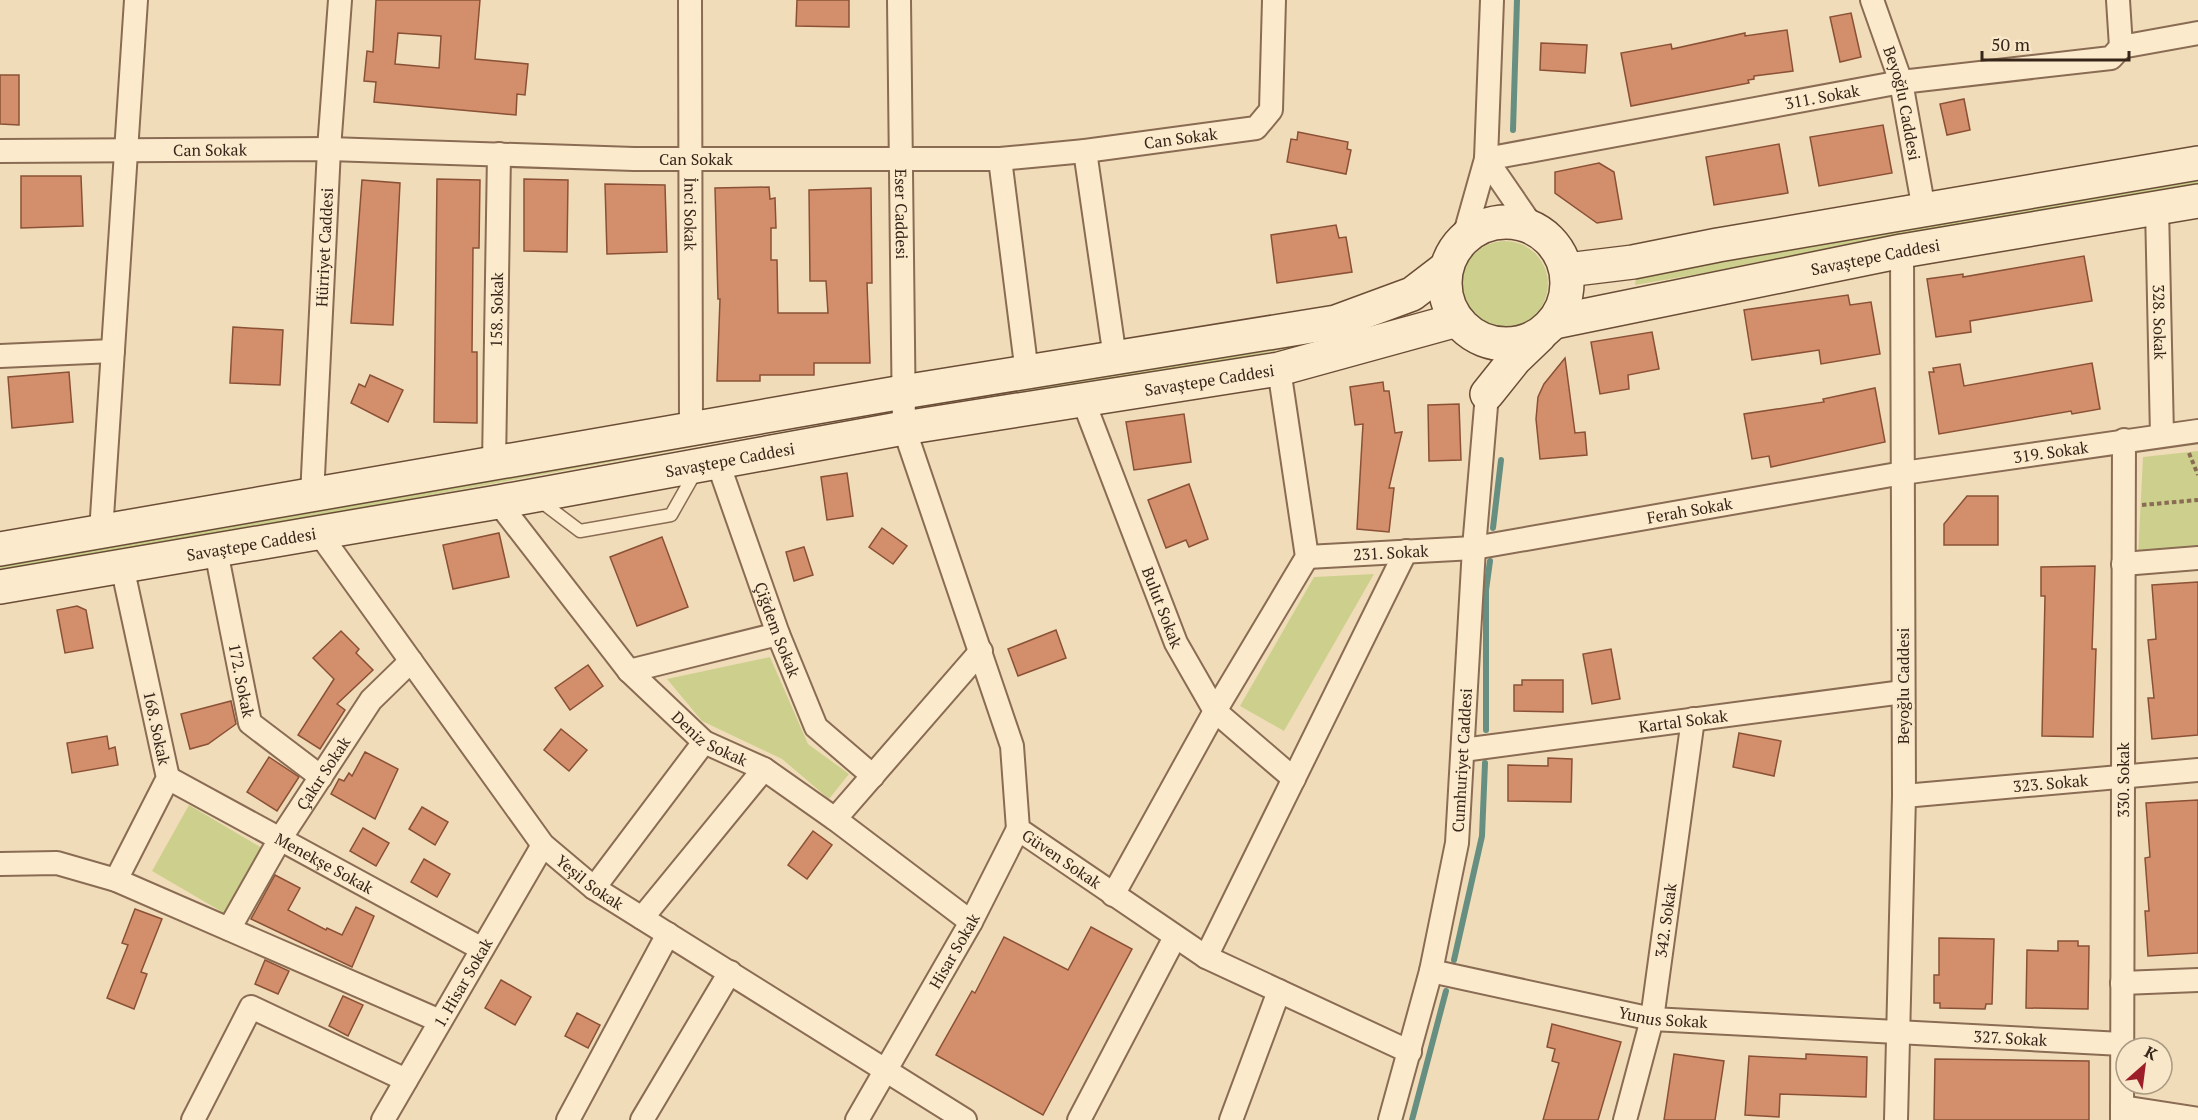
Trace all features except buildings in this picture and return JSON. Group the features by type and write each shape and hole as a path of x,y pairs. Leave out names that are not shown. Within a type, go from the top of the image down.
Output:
{"main road":[{"path":"1567,270 1633,262 2198,163"},
{"name":"Savaştepe Caddesi","path":"1547,328 1902,251 2198,201"},
{"path":"1496,222 1514,222 1532,226 1548,237 1560,252 1567,270 1566,297 1547,328 1515,359 1487,394 1482,357 1448,304 1444,286 1446,268 1453,251 1464,237 1479,227 1496,222"},
{"path":"0,549 903,392 1336,322 1412,294 1446,268"},
{"path":"1463,326 1486,341 1505,344 1524,342 1547,328"},
{"name":"Savaştepe Caddesi","path":"0,587 498,502 904,428 1279,369 1463,326"}],"street":[{"path":"101,532 136,0"},
{"name":"Hürriyet Caddesi","path":"312,496 328,149 340,0"},
{"name":"İnci Sokak","path":"690,0 691,429"},
{"name":"Eser Caddesi","path":"900,0 904,428"},
{"name":"Can Sokak","path":"0,151 328,149 690,159 1000,159 1085,151 1256,128 1271,110 1274,0"},
{"path":"1464,237 1486,159 1492,0"},
{"name":"Beyoğlu Caddesi","path":"1872,0 1902,82 1924,210"},
{"path":"2118,0 2121,47"},
{"name":"311. Sokak","path":"1486,159 1902,82 2111,58 2121,47 2198,33"},
{"path":"1085,151 1115,358"},
{"name":"158. Sokak","path":"494,464 499,154"},
{"path":"1000,159 1027,373"},
{"path":"1486,159 1532,226"},
{"name":"328. Sokak","path":"2157,207 2162,435"},
{"name":"Beyoğlu Caddesi","path":"1896,1120 1904,796 1902,251"},
{"path":"0,356 112,351"},
{"path":"1113,895 1215,711 1307,557 1279,369"},
{"name":"Cumhuriyet Caddesi","path":"1390,1120 1431,971 1456,843 1474,548 1487,394"},
{"name":"Bulut Sokak","path":"1083,400 1176,643 1215,711 1294,779"},
{"name":"Güven Sokak","path":"904,428 1012,746 1018,829 1206,957 1410,1052"},
{"name":"319. Sokak","path":"1903,473 2198,431"},
{"name":"330. Sokak","path":"2122,1036 2124,440"},
{"name":"Çiğdem Sokak","path":"709,462 816,727 873,776"},
{"name":"Ferah Sokak","path":"1474,548 1903,473"},
{"name":"Deniz Sokak","path":"498,502 629,671 704,742 764,770 835,819 971,922"},
{"name":"Yeşil Sokak","path":"319,533 543,844 594,888 966,1120"},
{"name":"231. Sokak","path":"1307,557 1474,548"},
{"name":"172. Sokak","path":"216,551 250,723 321,777"},
{"path":"1206,957 1406,551"},
{"path":"2123,564 2198,558"},
{"name":"168. Sokak","path":"116,880 168,778 122,566"},
{"path":"629,671 778,634"},
{"path":"835,819 981,651"},
{"name":"Çakır Sokak","path":"229,928 280,839 371,700 411,661"},
{"name":"Kartal Sokak","path":"1463,750 1903,692"},
{"name":"342. Sokak","path":"1626,1120 1652,1019 1693,719"},
{"path":"594,888 704,742"},
{"path":"642,918 764,770"},
{"name":"323. Sokak","path":"1904,796 2198,770"},
{"name":"Menekşe Sokak","path":"168,778 482,949"},
{"name":"Hisar Sokak","path":"857,1120 971,922 1018,829"},
{"name":"1. Hisar Sokak","path":"383,1120 543,844"},
{"path":"0,864 57,863 116,880 440,1021"},
{"path":"568,1120 668,934"},
{"path":"1079,1120 1175,937"},
{"name":"Yunus Sokak","path":"1431,971 1652,1019 1898,1034"},
{"path":"642,1120 730,972"},
{"path":"2122,983 2198,980"},
{"path":"1231,1120 1279,991"},
{"path":"193,1120 251,1007 406,1080"},
{"name":"327. Sokak","path":"1898,1034 2114,1044"},
{"name":"330. Sokak","path":"2122,1096 2122,1113"},
{"path":"2122,1113 2198,1119"}],"lane":[{"path":"533,495 580,531 671,515 709,462"}],"path":[{"path":"2189,452 2198,475"},
{"path":"2124,507 2198,500"}],"green space":[{"path":"2198,179 2198,188 1635,285 1636,277 1725,258"},
{"path":"1505,241 1521,245 1535,254 1544,268 1548,284 1544,300 1535,314 1521,323 1505,327 1489,323 1475,314 1466,300 1462,284 1466,268 1475,254 1489,245"},
{"path":"1367,325 1306,345 1189,367 1029,392 949,398"},
{"path":"878,411 878,413 0,574 0,563"},
{"path":"2198,451 2198,553 2138,558 2143,457"},
{"path":"1374,574 1284,731 1240,706 1314,577"},
{"path":"770,657 808,744 849,774 829,799 782,759 702,721 667,679"},
{"path":"189,805 262,848 224,913 152,871"}],"waterway":[{"path":"1513,130 1517,0"},
{"path":"1493,528 1501,460"},
{"path":"1486,730 1486,590 1490,561"},
{"path":"1454,960 1482,836 1485,763"},
{"path":"1412,1120 1446,991"}]}
